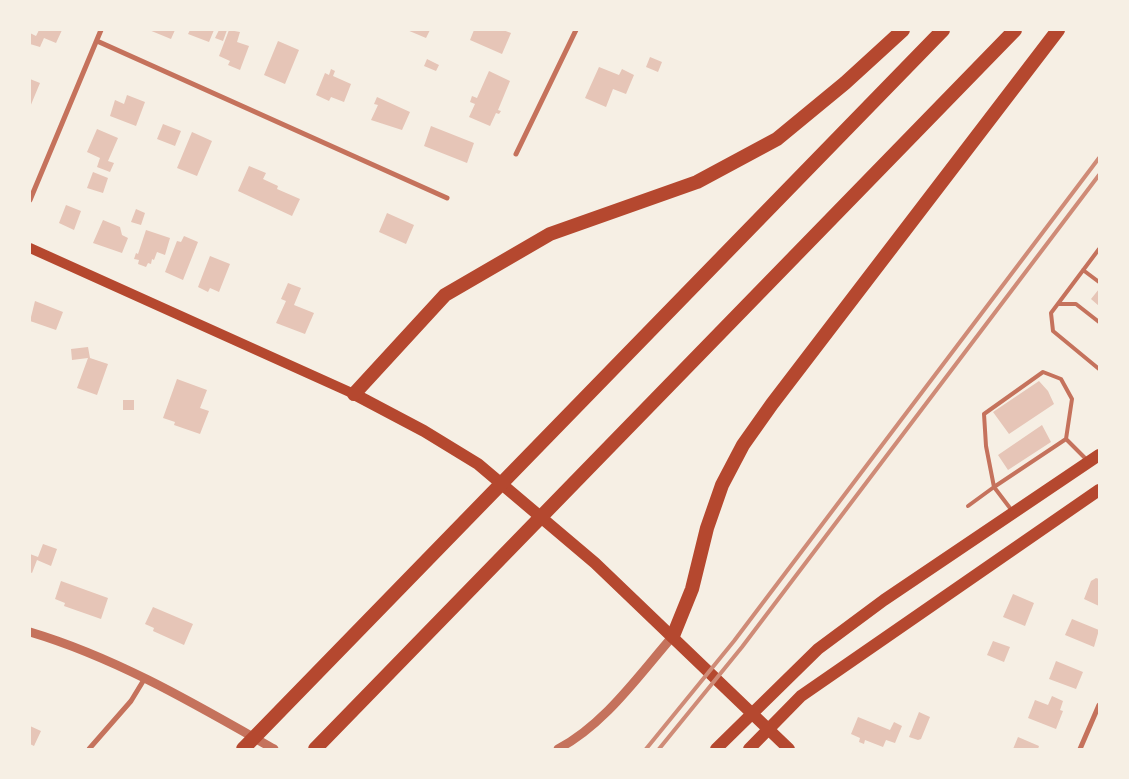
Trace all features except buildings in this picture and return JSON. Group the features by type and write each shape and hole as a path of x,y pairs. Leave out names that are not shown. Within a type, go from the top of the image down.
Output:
{"highway":[{"path":"354,394 445,295 550,234 697,182 777,139 845,83 902,30"},
{"path":"243,749 943,30"},
{"path":"315,748 1015,30"},
{"path":"673,636 692,589 714,505 743,445 778,396 1058,30"}],"main road":[{"path":"30,248 354,394 417,426 478,464 595,563 789,748"},
{"path":"716,749 818,649 884,600 1094,458"},
{"path":"750,749 800,696 1099,490"}],"street":[{"path":"30,200 101,30"},
{"path":"516,154 576,30"},
{"path":"97,40 447,198"},
{"path":"30,632 98,656 145,678 274,749"},
{"path":"558,749 573,741 594,724 673,636"},
{"path":"89,749 131,701 145,678"},
{"path":"1080,749 1099,705"}],"lane":[{"path":"1099,249 1051,313 1054,331 1099,369"},
{"path":"1083,270 1099,282"},
{"path":"1059,304 1076,304 1099,322"},
{"path":"968,506 994,487 1066,439 1072,399 1061,379 1043,372 984,414 986,446 994,487 1013,513"},
{"path":"1066,439 1094,458"}],"railway":[{"path":"646,749 734,641 1099,158"},
{"path":"659,749 742,647 1099,175"}]}
